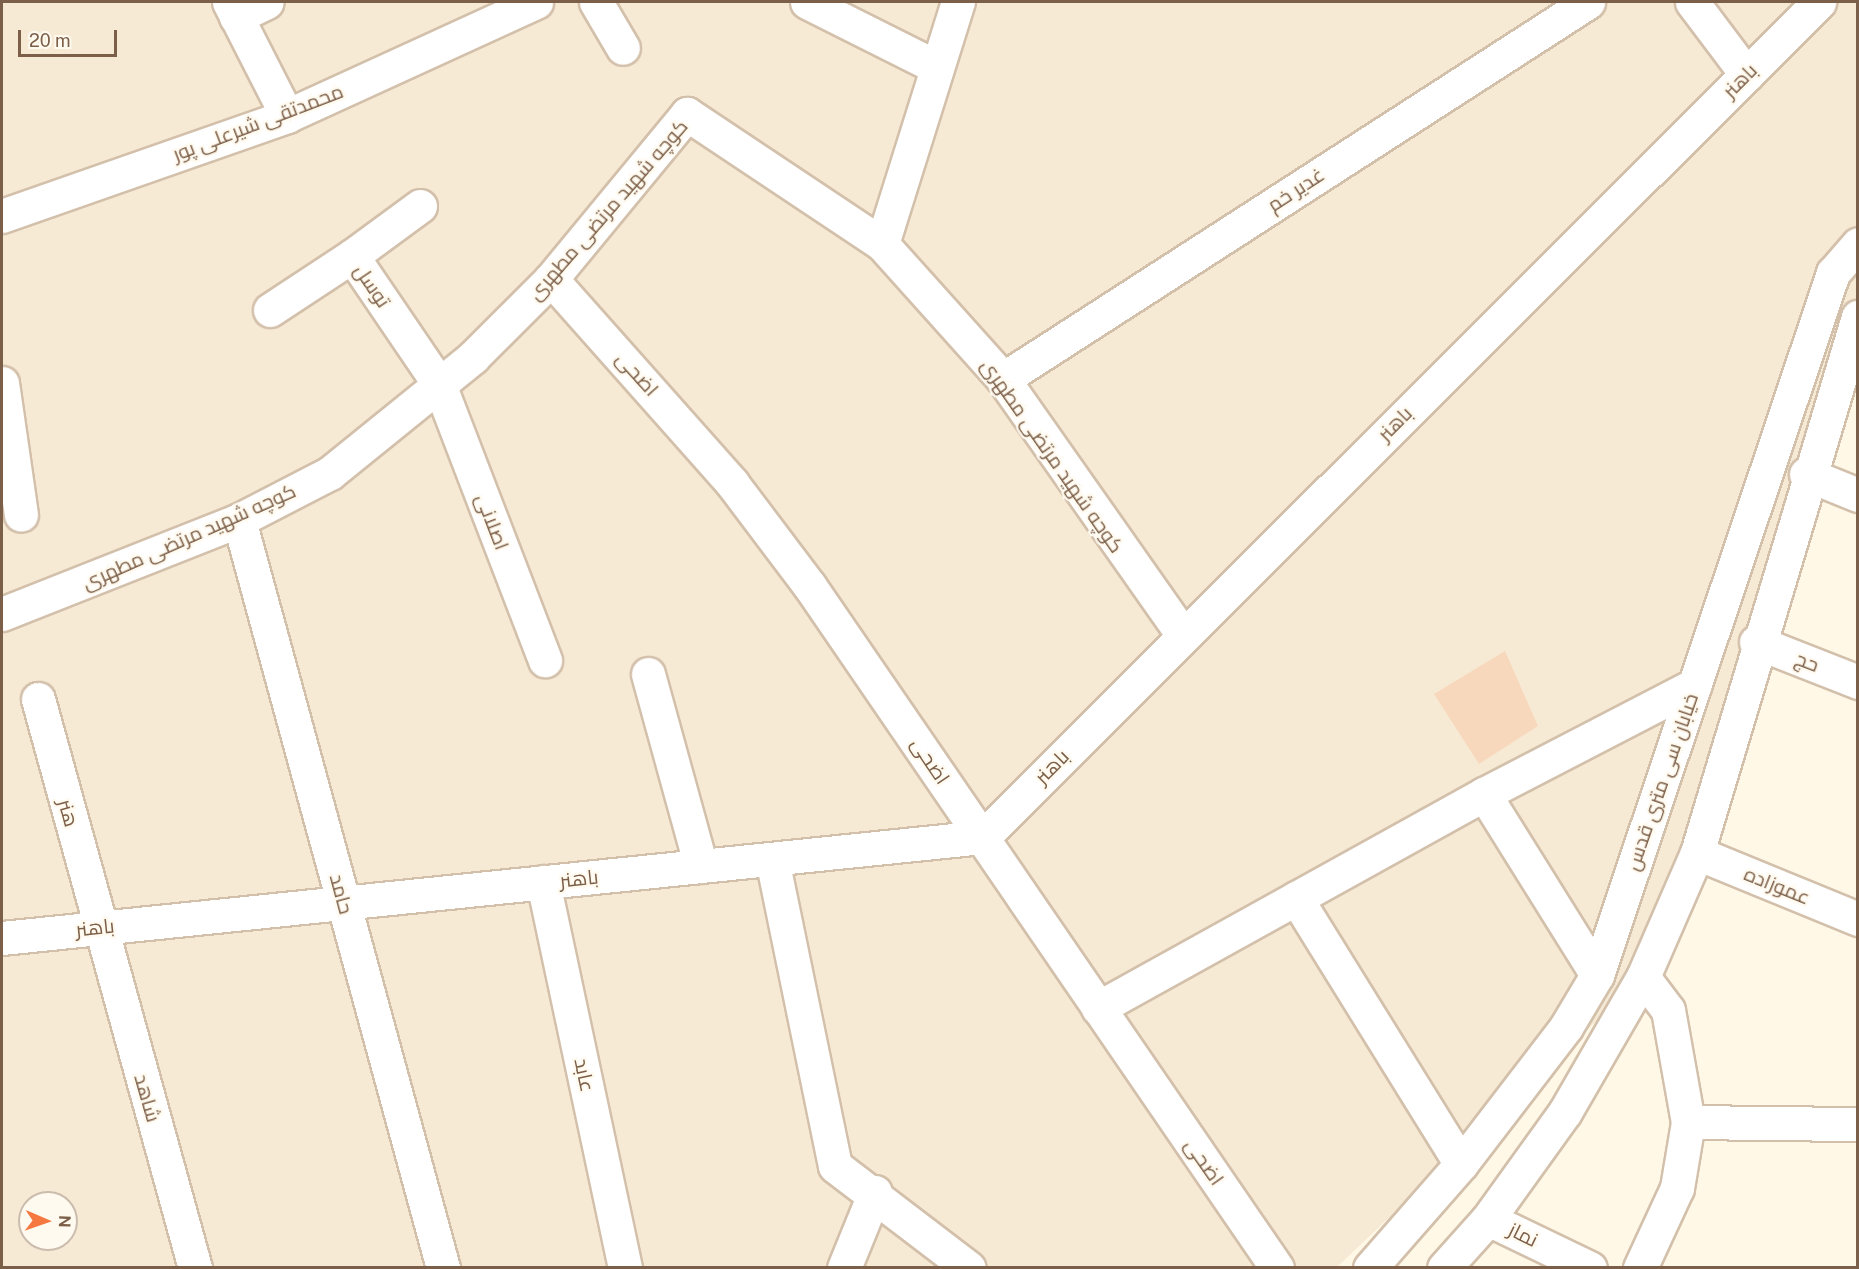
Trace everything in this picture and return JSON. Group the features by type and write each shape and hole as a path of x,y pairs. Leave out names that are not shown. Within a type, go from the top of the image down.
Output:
{"street":[{"path":"267,2 233,9 287,116"},
{"path":"596,2 623,48"},
{"path":"807,2 937,68"},
{"path":"882,244 958,2"},
{"name":"غدیر خم","path":"1004,379 1588,2"},
{"path":"1692,2 1747,75"},
{"name":"باهنر","path":"2,938 982,837 1819,2"},
{"name":"محمدتقی شیرعلی پور","path":"2,216 287,116 522,8"},
{"name":"کوچه شهید مرتضی مطهری","path":"2,614 239,520 330,473 439,384 551,279 687,114 882,244 1004,379 1183,634"},
{"name":"توسل","path":"420,207 352,256 439,384"},
{"name":"خیابان سی متری قدس","path":"1371,1268 1461,1164 1566,1027 1597,975 1833,273 1857,244"},
{"path":"270,310 352,256"},
{"name":"اضحی","path":"551,279 732,483 982,837 1277,1268"},
{"path":"1444,1268 1488,1219 1564,1112 1643,977 1697,853 1806,474 1857,317"},
{"path":"2,383 21,515"},
{"name":"اصلانی","path":"439,384 545,660"},
{"path":"1806,474 1857,495"},
{"name":"حامد","path":"239,520 443,1268"},
{"name":"حج","path":"1756,642 1857,682"},
{"path":"648,674 701,866"},
{"path":"1098,1008 1484,794 1694,685"},
{"name":"هنر","path":"38,699 99,928"},
{"path":"1484,794 1597,975"},
{"name":"عموزاده","path":"1697,853 1857,920"},
{"path":"772,859 835,1166 876,1192 969,1268"},
{"name":"عابد","path":"543,882 625,1268"},
{"path":"1296,898 1461,1164"},
{"name":"شاهد","path":"99,928 195,1268"},
{"path":"1640,1268 1677,1188 1688,1122 1668,1010 1643,977"},
{"path":"1688,1122 1857,1124"},
{"path":"844,1268 876,1192"},
{"name":"نماز","path":"1488,1219 1590,1268"}],"shaded area":[{"path":"2,2 1857,2 1857,317 1643,977 1337,1267 2,1268"}],"building":[{"path":"1505,651 1538,726 1479,764 1434,694"}]}
